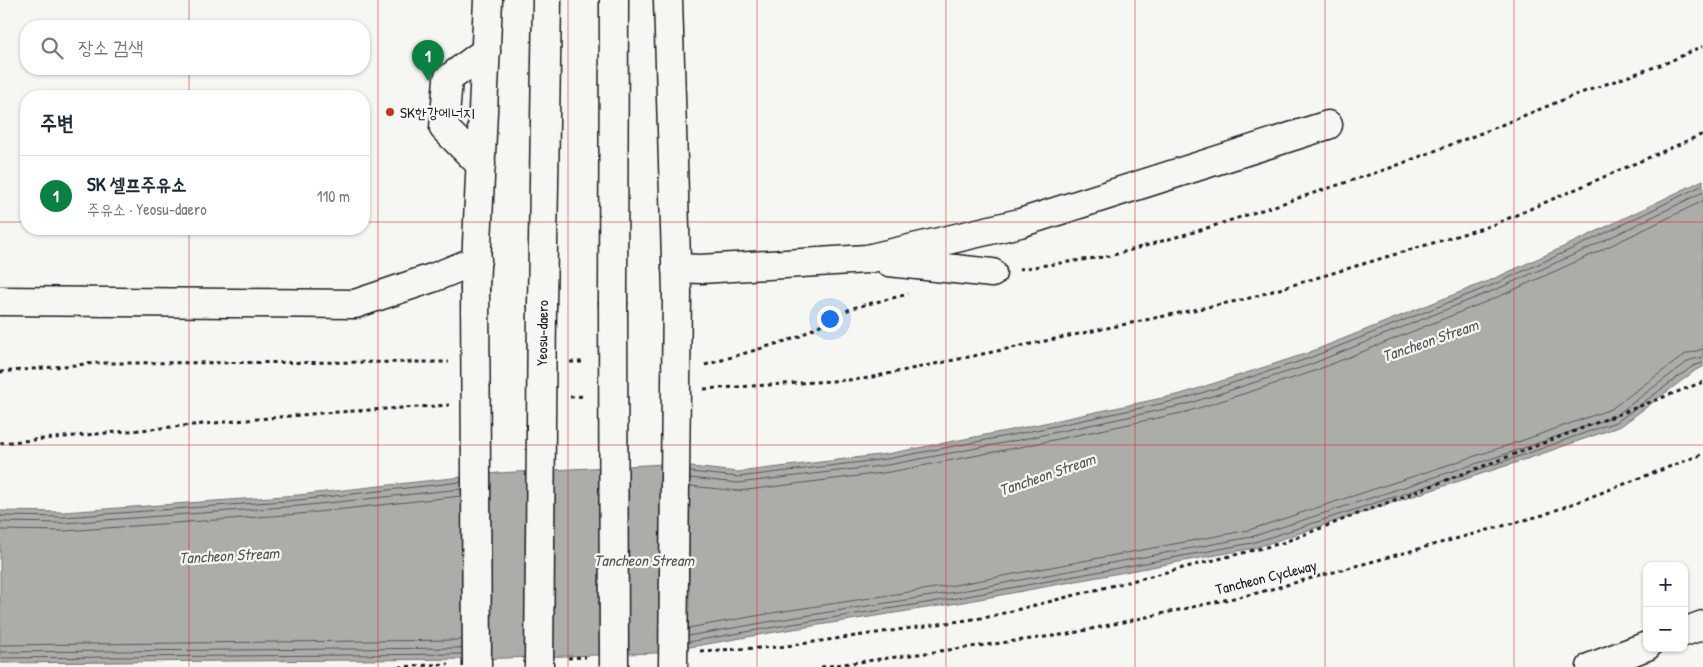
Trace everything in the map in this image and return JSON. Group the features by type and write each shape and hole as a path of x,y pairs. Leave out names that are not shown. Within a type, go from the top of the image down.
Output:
{"main road":[{"path":"477,667 475,288 488,0"},
{"name":"Yeosu-daero","path":"539,667 547,0"},
{"path":"614,0 614,667"},
{"path":"668,0 677,280 673,667"},
{"path":"481,165 444,128 448,79 486,51"},
{"path":"677,280 701,269 867,259 1020,223 1328,125"},
{"path":"867,259 992,273"},
{"path":"0,301 355,304 477,260"},
{"path":"1688,631 1703,625"},
{"path":"1591,667 1643,648"}],"path":[{"path":"696,389 863,379 1246,299 1493,225 1703,134"},
{"path":"988,617 1282,543 1703,382"},
{"path":"568,397 588,396"},
{"path":"0,444 322,412 450,405"},
{"name":"Tancheon Cycleway","path":"821,667 1068,634 1257,593 1543,514 1703,454"}],"water":[{"name":"Tancheon Stream","path":"1703,180 1703,367 1696,370 1621,426 1527,459 1254,548 958,603 656,653 476,659 0,663 0,511 64,512 298,495 498,473 664,464 738,472 887,454 1016,429 1181,394 1305,354 1493,279"}],"place":[{"name":"SK 셀프주유소","path":"428,81"},
{"name":"SK한강에너지","path":"390,112"}]}
